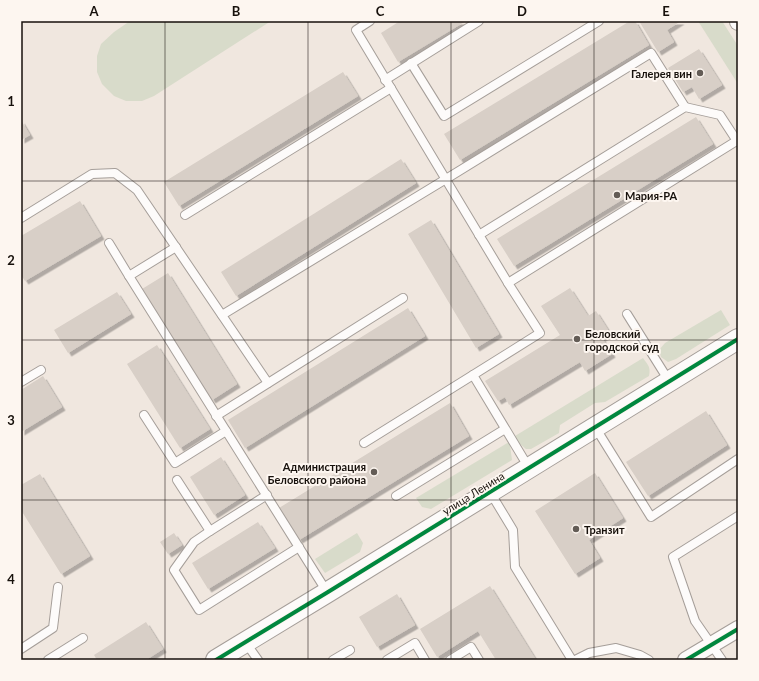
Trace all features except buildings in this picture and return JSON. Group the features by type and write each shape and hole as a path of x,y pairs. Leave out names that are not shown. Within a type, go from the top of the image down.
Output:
{"street":[{"name":"улица Ленина","path":"216,660 738,340"},
{"path":"686,660 738,629"}],"lane":[{"path":"364,443 540,333 508,283 356,30 370,21"},
{"path":"386,80 479,21"},
{"path":"412,63 444,116 599,21"},
{"path":"222,315 651,52 685,108"},
{"path":"185,215 391,88"},
{"path":"479,235 685,108 720,115 738,140 508,283"},
{"path":"21,218 92,174 115,173 137,190 268,383"},
{"path":"109,243 216,416 328,592"},
{"path":"129,276 176,246"},
{"path":"216,416 403,298"},
{"path":"627,314 669,381"},
{"path":"21,382 41,370"},
{"path":"472,376 529,468"},
{"path":"144,415 175,463 226,431"},
{"path":"595,427 651,517 738,459"},
{"path":"396,496 505,429"},
{"path":"177,480 210,531"},
{"path":"490,492 513,530 515,567 572,660"},
{"path":"267,496 194,542 174,570 199,610 300,547"},
{"path":"722,660 694,621 673,557 738,516"},
{"path":"21,649 53,628 58,587"},
{"path":"48,660 83,638"},
{"path":"246,642 258,660"},
{"path":"387,660 415,643 425,660"},
{"path":"450,660 472,647 479,660"},
{"path":"575,660 589,653 616,648 640,655 649,660"},
{"path":"332,660 350,650"}],"green space":[{"path":"130,21 271,21 154,96 142,101 126,101 114,96 102,84 97,72 97,56 101,44 114,32"},
{"path":"698,21 722,21 738,46 738,84"},
{"path":"721,310 730,325 676,359 668,362 661,357 659,350 665,343"},
{"path":"643,358 648,364 650,373 649,376 605,402 595,403 560,425 559,433 531,449 526,449 520,444 515,436"},
{"path":"509,442 512,460 431,509 422,507 416,498"},
{"path":"357,533 363,543 360,552 325,573 315,559"}],"cycle path":[{"path":"216,660 738,339"},
{"path":"686,660 738,629"}],"place":[{"name":"Галерея вин","path":"700,73"},
{"name":"Мария-РА","path":"617,195"},
{"name":"Беловский городской суд","path":"577,339"},
{"name":"Администрация Беловского района","path":"374,472"},
{"name":"Транзит","path":"576,529"}]}
